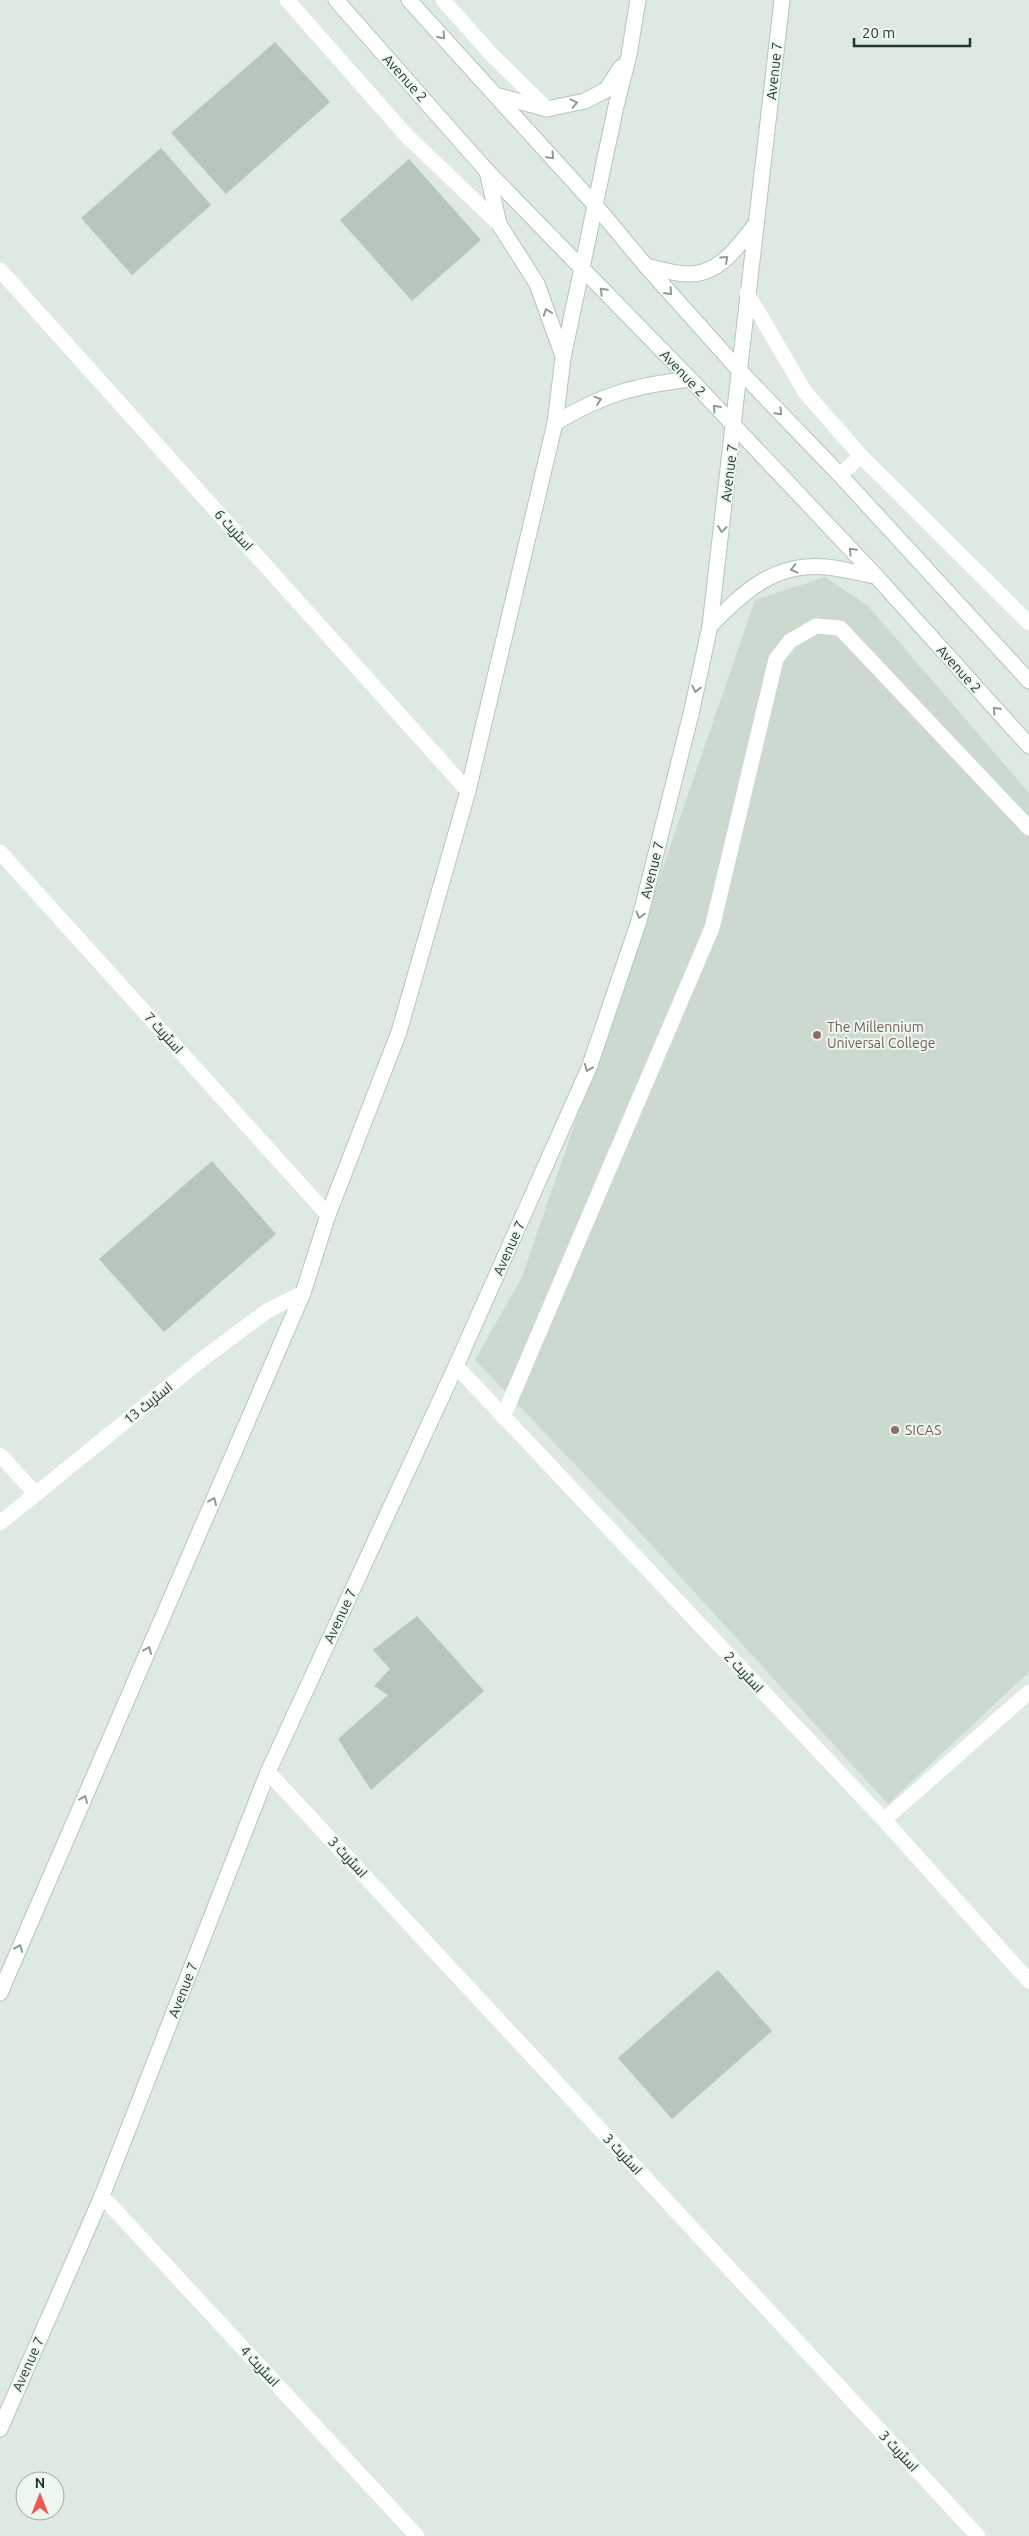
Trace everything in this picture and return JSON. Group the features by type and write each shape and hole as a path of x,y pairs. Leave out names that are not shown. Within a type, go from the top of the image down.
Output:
{"street":[{"path":"287,0 406,134 499,224 537,284 563,358"},
{"name":"Avenue 2","path":"336,0 486,170 690,379 734,428 876,576 1029,746"},
{"path":"409,0 596,206 646,266 739,370 840,475 1029,681"},
{"path":"443,0 491,54 547,110"},
{"path":"0,1993 303,1293 328,1215 399,1032 468,790 555,423 563,358 616,106 629,55 638,0"},
{"name":"Avenue 7","path":"0,2429 102,2196 268,1772 456,1366 589,1068 639,921 691,714 710,626 782,0"},
{"path":"494,94 547,110 585,100 606,90 629,55"},
{"path":"486,170 499,224"},
{"path":"646,266 689,274 714,268 730,254 757,224"},
{"name":"اسٹریٹ 6","path":"0,270 468,790"},
{"path":"747,293 805,392 861,456 1029,623"},
{"path":"555,423 588,403 637,386 690,379"},
{"path":"840,475 861,456"},
{"path":"710,626 741,595 773,574 800,567 828,567 876,576"},
{"path":"504,1417 712,928 776,659 790,641 816,626 840,628 1029,828"},
{"name":"اسٹریٹ 7","path":"0,852 328,1215"},
{"name":"اسٹریٹ 13","path":"0,1523 205,1357 266,1311 303,1293"},
{"name":"اسٹریٹ 2","path":"456,1366 884,1820 1029,1981"},
{"path":"0,1455 35,1493"},
{"path":"884,1820 1029,1692"},
{"name":"اسٹریٹ 3","path":"268,1772 978,2536"},
{"name":"اسٹریٹ 4","path":"102,2196 418,2536"}],"shaded area":[{"name":"The Millennium Universal College","path":"825,577 868,606 1029,793 1029,1672 888,1804 636,1528 475,1360 522,1277 755,600"}],"building":[{"path":"275,42 330,102 226,194 171,133"},
{"path":"161,148 211,205 132,275 81,218"},
{"path":"409,159 481,240 412,301 340,220"},
{"path":"212,1161 276,1234 164,1332 99,1259"},
{"path":"417,1616 484,1691 371,1790 338,1739 388,1695 374,1686 390,1669 373,1650"},
{"path":"718,1970 772,2031 672,2119 618,2058"}],"place":[{"name":"The Millennium Universal College","path":"817,1035"},
{"name":"SICAS","path":"895,1430"}]}
